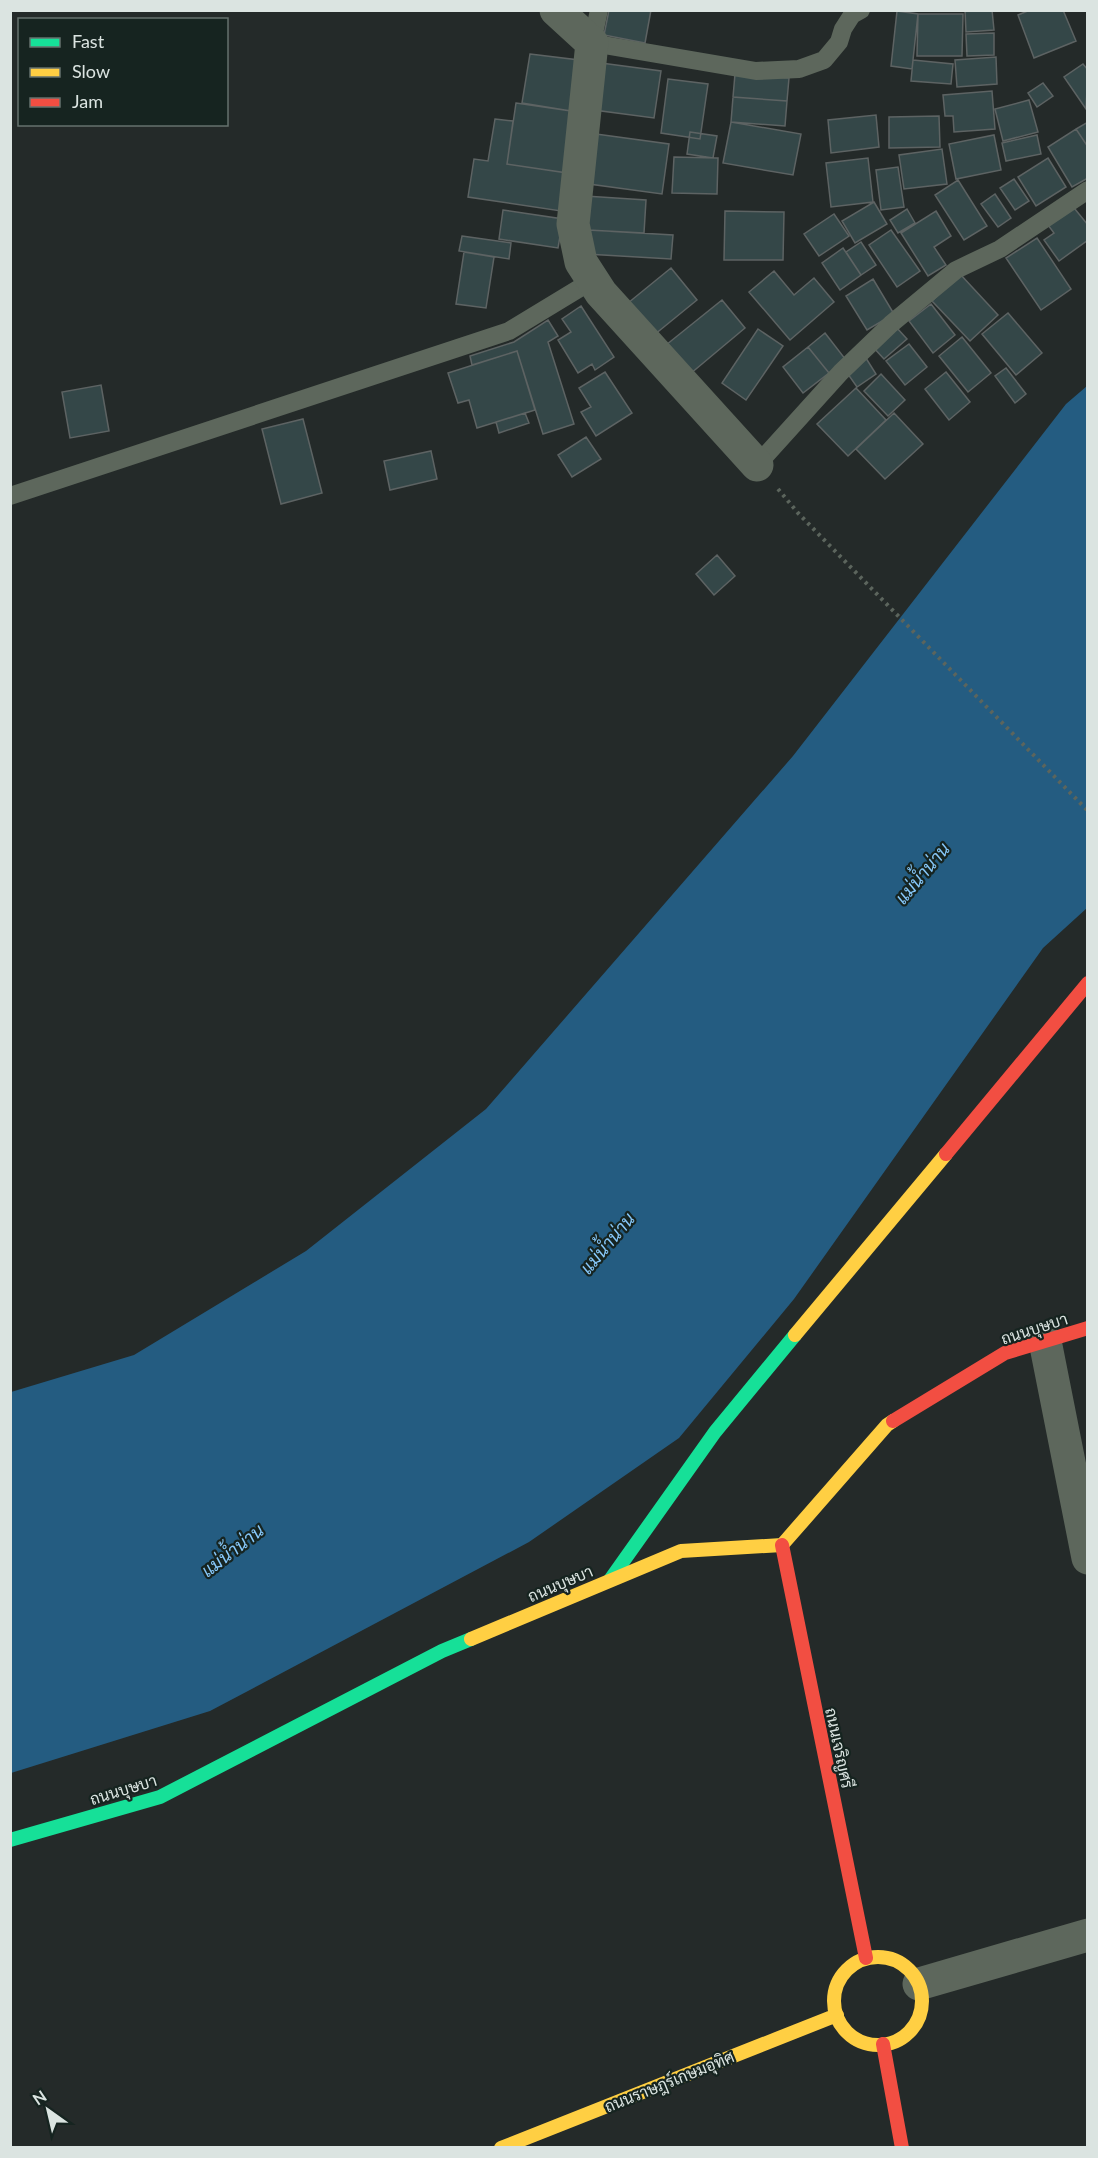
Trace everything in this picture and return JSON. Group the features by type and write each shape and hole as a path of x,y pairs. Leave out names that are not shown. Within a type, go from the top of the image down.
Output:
{"street":[{"path":"556,10 592,43 573,224 581,262 601,293 757,465"},
{"path":"610,1580 715,1432 1088,983"},
{"name":"ถนนบุษบา","path":"10,1840 160,1797 442,1651 681,1551 782,1545 887,1425 1005,1353 1088,1328"},
{"path":"1045,1341 1088,1558"},
{"name":"ถนนเจริญศรี","path":"782,1545 866,1959"},
{"path":"919,1984 1088,1935"},
{"path":"886,1957 900,1962 912,1972 919,1984 922,1998 921,2013 914,2026 904,2036 891,2043 862,2042 849,2035 840,2024 837,2015 834,1996 838,1982 846,1969 866,1959 886,1957"},
{"name":"ถนนราษฎร์เกษมอุทิศ","path":"501,2148 837,2015"},
{"path":"882,2044 902,2148"}],"lane":[{"path":"598,10 592,43 756,71 799,69 824,60 839,42 843,29 852,15 861,10"},
{"path":"757,465 841,372 891,324 956,270 1000,249 1088,190"},
{"path":"10,496 509,331 593,280"}],"path":[{"path":"798,513 1088,811"}],"water":[{"name":"แม่น้ำน่าน","path":"1087,386 1087,908 1043,948 794,1299 679,1438 529,1542 210,1711 11,1773 11,1392 134,1355 306,1251 486,1109 793,756 1066,404"}],"building":[{"path":"609,10 651,10 645,43 604,35"},
{"path":"965,10 992,10 994,30 966,32"},
{"path":"1030,10 1063,10 1076,41 1034,58 1018,15"},
{"path":"897,11 918,14 912,69 891,66"},
{"path":"918,14 963,14 962,56 917,56"},
{"path":"994,33 994,55 967,56 966,34"},
{"path":"530,54 579,60 571,111 522,103"},
{"path":"996,57 997,84 957,87 955,60"},
{"path":"913,60 953,64 951,84 911,81"},
{"path":"601,63 661,71 654,118 594,110"},
{"path":"1083,64 1088,70 1086,109 1064,77"},
{"path":"735,74 789,78 787,101 733,97"},
{"path":"668,79 708,84 700,139 661,133"},
{"path":"1043,83 1053,96 1037,107 1028,93"},
{"path":"992,91 995,129 954,132 953,116 945,116 943,95"},
{"path":"733,97 787,101 785,126 731,122"},
{"path":"1029,100 1038,132 1003,141 995,109"},
{"path":"516,103 571,111 567,173 507,164"},
{"path":"876,115 879,147 831,153 828,120"},
{"path":"939,116 940,147 889,148 889,117"},
{"path":"495,119 513,121 507,164 567,173 561,211 468,197 474,159 488,161"},
{"path":"731,122 801,134 793,175 723,163"},
{"path":"1088,122 1088,147 1076,129"},
{"path":"1076,129 1088,147 1088,178 1072,187 1048,147"},
{"path":"690,132 717,136 713,158 687,154"},
{"path":"596,134 669,144 662,194 589,184"},
{"path":"994,135 1001,170 956,179 949,144"},
{"path":"1037,135 1041,154 1006,161 1002,143"},
{"path":"942,149 947,184 904,189 899,155"},
{"path":"674,157 718,158 717,194 672,193"},
{"path":"868,158 873,202 831,207 826,163"},
{"path":"1048,158 1066,187 1036,206 1018,177"},
{"path":"898,167 904,207 881,210 876,170"},
{"path":"1014,179 1029,201 1015,210 1000,188"},
{"path":"958,180 987,226 964,240 935,195"},
{"path":"995,194 1011,218 998,227 981,204"},
{"path":"585,196 646,200 644,233 588,230"},
{"path":"874,202 887,224 855,243 842,221"},
{"path":"1070,203 1088,225 1088,240 1059,261 1044,240 1054,233 1045,221"},
{"path":"907,209 915,223 898,233 890,220"},
{"path":"503,210 563,219 558,248 499,239"},
{"path":"725,211 784,212 783,260 724,260"},
{"path":"936,211 951,236 934,247 946,265 928,276 901,233"},
{"path":"834,214 849,236 819,256 804,234"},
{"path":"588,230 673,235 671,259 586,254"},
{"path":"891,230 920,271 897,287 869,245"},
{"path":"462,236 511,243 509,259 459,251"},
{"path":"1037,238 1071,289 1041,310 1006,258"},
{"path":"861,242 876,265 861,275 846,252"},
{"path":"843,248 861,275 840,290 822,263"},
{"path":"464,252 494,257 486,308 456,304"},
{"path":"671,268 697,300 654,335 628,303"},
{"path":"774,271 794,295 814,278 834,302 790,340 749,292"},
{"path":"960,274 998,315 970,341 932,301"},
{"path":"873,279 894,314 867,330 846,296"},
{"path":"722,300 745,328 690,374 666,345"},
{"path":"931,304 955,335 933,353 909,321"},
{"path":"581,306 614,357 595,370 592,364 578,373 558,340 571,332 562,319"},
{"path":"1008,313 1042,353 1016,375 982,334"},
{"path":"548,320 558,336 548,342 574,424 543,434 517,351 472,365 470,356 514,342"},
{"path":"896,327 907,339 884,359 873,347"},
{"path":"758,329 783,346 746,400 722,383"},
{"path":"825,333 846,360 829,373 808,347"},
{"path":"962,337 991,373 968,392 939,356"},
{"path":"909,344 927,367 905,385 886,361"},
{"path":"808,347 829,373 803,393 783,367"},
{"path":"517,351 535,410 477,428 469,400 458,403 448,373"},
{"path":"864,355 876,374 857,387 845,370"},
{"path":"1006,368 1026,394 1015,403 995,376"},
{"path":"605,372 632,413 596,436 581,412 591,407 579,388"},
{"path":"946,372 970,402 949,420 925,389"},
{"path":"881,374 905,400 888,416 864,391"},
{"path":"101,385 109,431 70,438 62,392"},
{"path":"856,388 886,420 848,456 817,424"},
{"path":"525,413 529,423 499,433 496,422"},
{"path":"894,413 923,444 885,479 856,449"},
{"path":"303,419 322,493 281,504 262,429"},
{"path":"586,437 601,459 572,477 558,455"},
{"path":"431,451 437,479 390,490 384,461"},
{"path":"717,555 735,576 714,595 696,574"}],"traffic: fast":[{"path":"610,1580 715,1432 795,1335"},
{"path":"10,1840 160,1797 442,1651 471,1639"}],"traffic: slow":[{"path":"795,1335 946,1154"},
{"path":"471,1639 681,1551 782,1545 887,1425 893,1421"},
{"path":"878,1957 895,1960 909,1970 919,1984 922,2001 919,2018 909,2032 895,2042 878,2045 861,2042 847,2032 837,2018 834,2001 837,1984 847,1970 861,1960 878,1957"},
{"path":"501,2148 837,2015"}],"traffic: jam":[{"path":"946,1154 1088,983"},
{"path":"893,1421 1005,1353 1088,1328"},
{"path":"782,1545 866,1958"},
{"path":"883,2044 902,2148"}]}
